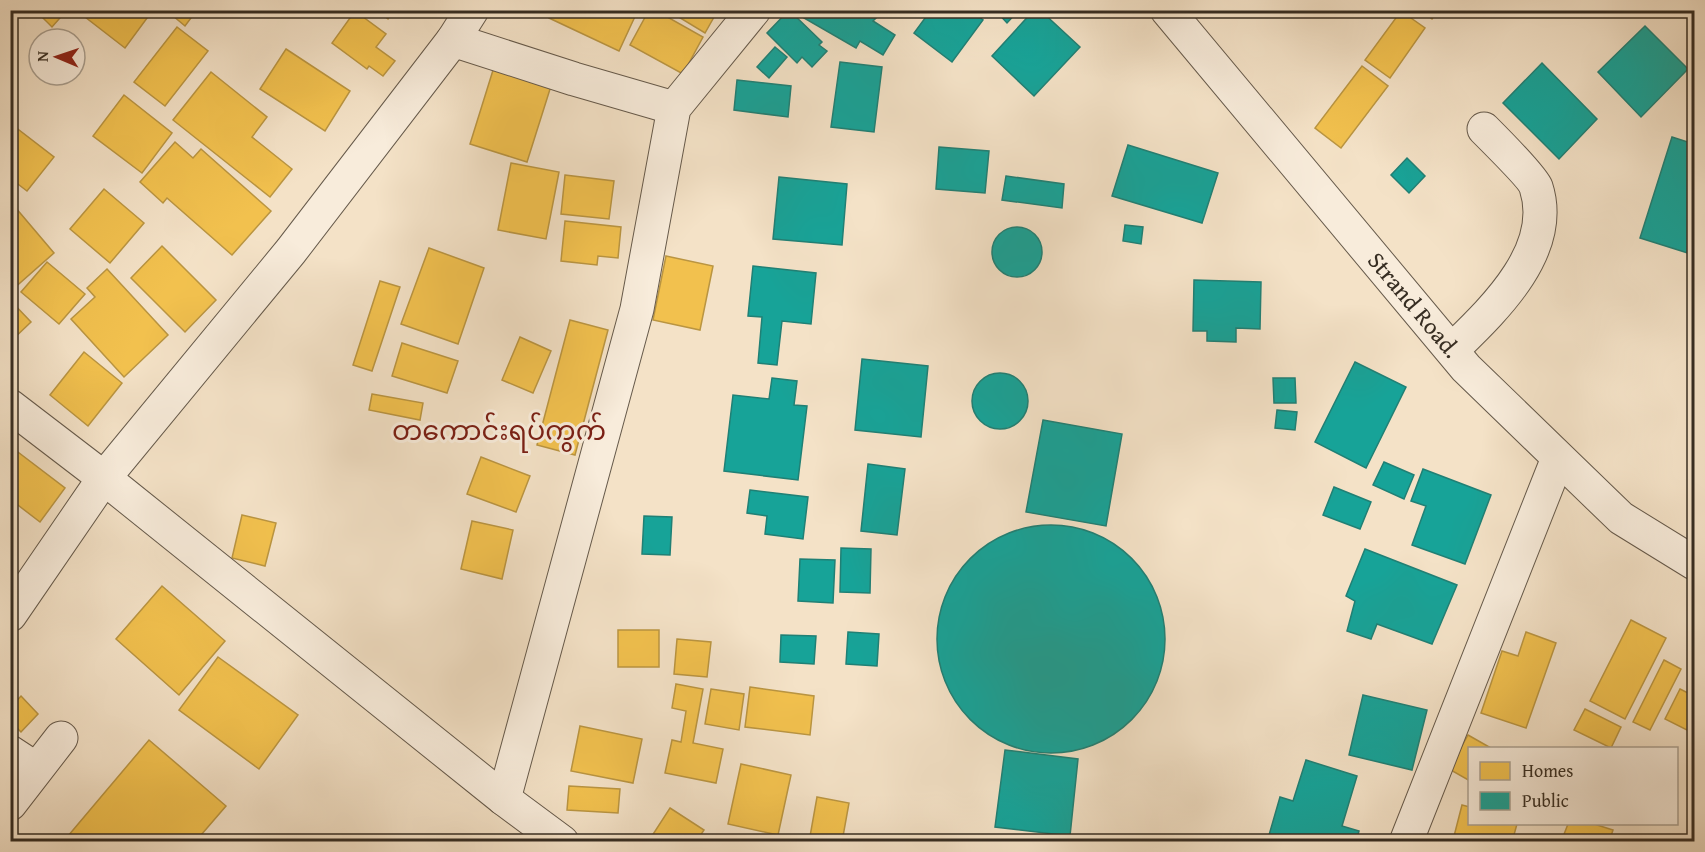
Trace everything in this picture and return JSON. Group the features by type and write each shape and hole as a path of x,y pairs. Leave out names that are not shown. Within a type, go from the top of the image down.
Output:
{"street":[{"path":"10,615 104,477 291,251 453,40 472,10"},
{"path":"504,799 637,309 674,108 754,10"},
{"name":"Strand Road.","path":"1167,10 1466,368 1621,518 1695,563"},
{"path":"453,40 674,108"},
{"path":"1452,350 1484,320 1525,267 1534,246 1540,212 1536,186 1484,129"},
{"path":"10,406 104,477 504,799 562,842"},
{"path":"1406,842 1558,458"},
{"path":"10,804 23,761 61,738"}],"building: Homes":[{"path":"35,10 67,10 52,27"},
{"path":"76,10 153,10 125,48"},
{"path":"166,10 197,10 185,26"},
{"path":"376,10 393,10 388,19"},
{"path":"552,10 638,10 619,51 549,18"},
{"path":"649,10 655,10 703,37 683,74 630,45"},
{"path":"667,10 718,10 705,33"},
{"path":"1421,10 1438,10 1432,19"},
{"path":"355,11 386,34 376,47 395,61 383,76 369,66 367,69 332,43"},
{"path":"1401,11 1425,28 1390,78 1365,60"},
{"path":"177,27 208,51 165,106 134,82"},
{"path":"286,49 350,91 325,131 260,89"},
{"path":"1362,66 1388,86 1341,148 1315,128"},
{"path":"494,67 551,86 527,162 470,144"},
{"path":"211,72 267,117 252,137 292,169 270,197 173,120"},
{"path":"124,95 172,133 142,173 93,136"},
{"path":"10,123 54,157 27,191 10,178"},
{"path":"175,142 193,158 201,149 271,211 232,255 167,198 163,203 140,182"},
{"path":"511,163 559,172 546,239 498,230"},
{"path":"565,175 614,181 609,219 561,214"},
{"path":"104,189 144,223 110,263 70,229"},
{"path":"15,207 54,253 12,290 10,288 10,211"},
{"path":"565,221 621,227 618,258 598,256 597,265 561,261"},
{"path":"162,246 216,300 185,332 131,278"},
{"path":"429,248 484,268 458,344 401,324"},
{"path":"666,256 713,266 700,330 653,320"},
{"path":"47,262 85,294 59,324 21,292"},
{"path":"107,269 168,335 124,377 71,319 95,297 87,288"},
{"path":"380,281 400,287 372,371 353,365"},
{"path":"10,300 31,322 10,342"},
{"path":"570,320 608,330 575,455 537,445"},
{"path":"520,337 551,351 533,393 502,380"},
{"path":"402,343 458,361 447,393 392,376"},
{"path":"84,352 122,383 88,426 50,395"},
{"path":"372,394 423,403 420,420 369,410"},
{"path":"10,446 65,488 40,522 10,499"},
{"path":"481,457 530,476 516,512 467,494"},
{"path":"242,515 276,523 265,566 232,558"},
{"path":"472,521 513,530 502,579 461,569"},
{"path":"162,586 225,641 179,695 116,639"},
{"path":"1631,620 1666,638 1625,719 1590,701"},
{"path":"618,630 659,630 659,667 618,667"},
{"path":"1526,632 1556,643 1526,728 1481,713 1502,651 1518,656"},
{"path":"677,639 711,642 707,677 674,674"},
{"path":"218,657 298,715 259,769 179,710"},
{"path":"1664,660 1681,669 1650,730 1633,722"},
{"path":"676,684 703,689 693,743 723,749 716,783 665,773 672,740 681,742 686,711 672,708"},
{"path":"750,687 814,696 810,735 745,727"},
{"path":"711,689 744,694 739,730 705,724"},
{"path":"1680,689 1694,696 1694,716 1687,730 1665,719"},
{"path":"21,696 38,714 21,732 10,721 10,708"},
{"path":"1585,709 1621,727 1611,747 1574,730"},
{"path":"580,726 642,739 633,783 571,771"},
{"path":"1468,735 1489,747 1468,747 1468,780 1449,769"},
{"path":"149,740 226,806 195,842 74,842 68,836"},
{"path":"741,764 791,775 778,835 728,824"},
{"path":"569,786 620,789 618,813 567,810"},
{"path":"817,797 849,803 842,842 809,842"},
{"path":"1462,805 1468,806 1468,825 1517,825 1512,842 1453,840"},
{"path":"670,808 704,830 696,842 648,842"},
{"path":"1568,825 1597,825 1613,830 1609,842 1561,842"}],"building: Public":[{"path":"789,10 822,42 819,45 827,51 812,67 802,57 797,63 767,33"},
{"path":"799,10 864,10 876,18 873,21 895,35 883,55 860,41 856,48 797,14"},
{"path":"931,10 970,10 983,20 952,62 914,33"},
{"path":"995,10 1019,10 1007,23"},
{"path":"1034,10 1040,10 1080,47 1034,96 992,56"},
{"path":"1645,26 1688,69 1641,117 1598,72"},
{"path":"775,47 787,57 769,78 757,67"},
{"path":"840,62 882,67 874,132 831,127"},
{"path":"1542,63 1597,119 1559,159 1503,103"},
{"path":"737,80 791,86 788,117 734,110"},
{"path":"1672,137 1694,144 1694,255 1640,238"},
{"path":"1128,145 1218,173 1202,223 1112,196"},
{"path":"939,147 989,151 985,193 936,189"},
{"path":"1407,158 1425,176 1409,193 1391,175"},
{"path":"1006,176 1064,184 1062,208 1002,200"},
{"path":"779,177 847,184 842,245 773,239"},
{"path":"1125,225 1143,227 1141,244 1123,241"},
{"path":"1017,227 1035,234 1042,252 1035,270 1017,277 999,270 992,252 999,234"},
{"path":"753,266 816,273 811,324 782,321 777,365 758,363 762,317 748,316"},
{"path":"1194,280 1261,282 1260,329 1236,328 1236,342 1207,341 1207,331 1193,331"},
{"path":"862,359 928,366 921,437 855,430"},
{"path":"1355,362 1406,387 1366,468 1315,442"},
{"path":"1000,373 1011,375 1020,381 1026,390 1028,401 1026,412 1020,421 1011,427 1000,429 989,427 980,421 974,412 972,401 974,390 980,381 989,375"},
{"path":"772,378 797,381 794,405 807,406 798,480 724,471 733,395 769,399"},
{"path":"1273,378 1295,378 1296,403 1274,403"},
{"path":"1277,410 1297,412 1295,430 1275,428"},
{"path":"1043,420 1122,434 1106,526 1026,512"},
{"path":"1384,462 1414,475 1404,499 1373,485"},
{"path":"868,464 905,469 897,535 861,531"},
{"path":"1423,469 1491,495 1465,564 1412,545 1426,506 1411,501"},
{"path":"1334,487 1371,502 1360,529 1323,515"},
{"path":"750,490 808,497 803,539 765,534 767,516 747,513"},
{"path":"644,516 672,517 670,555 642,554"},
{"path":"1051,525 1073,527 1095,534 1114,544 1132,558 1146,576 1156,595 1163,617 1165,639 1163,661 1156,683 1146,702 1132,720 1114,734 1095,744 1073,751 1051,753 1029,751 1007,744 988,734 970,720 956,702 946,683 939,661 937,639 939,617 946,595 956,576 970,558 988,544 1007,534 1029,527"},
{"path":"841,548 871,549 870,593 840,592"},
{"path":"1365,549 1457,585 1432,644 1377,624 1371,639 1347,631 1355,601 1346,596"},
{"path":"800,559 835,560 833,603 798,601"},
{"path":"848,632 879,634 877,666 846,664"},
{"path":"781,635 816,636 814,664 780,662"},
{"path":"1363,695 1427,710 1412,770 1349,755"},
{"path":"1005,750 1078,759 1070,836 995,827"},
{"path":"1306,760 1357,776 1342,826 1359,831 1356,842 1267,842 1280,797 1293,801"}],"district":[{"name":"တကောင်းရပ်ကွက်","path":"499,431"}]}
